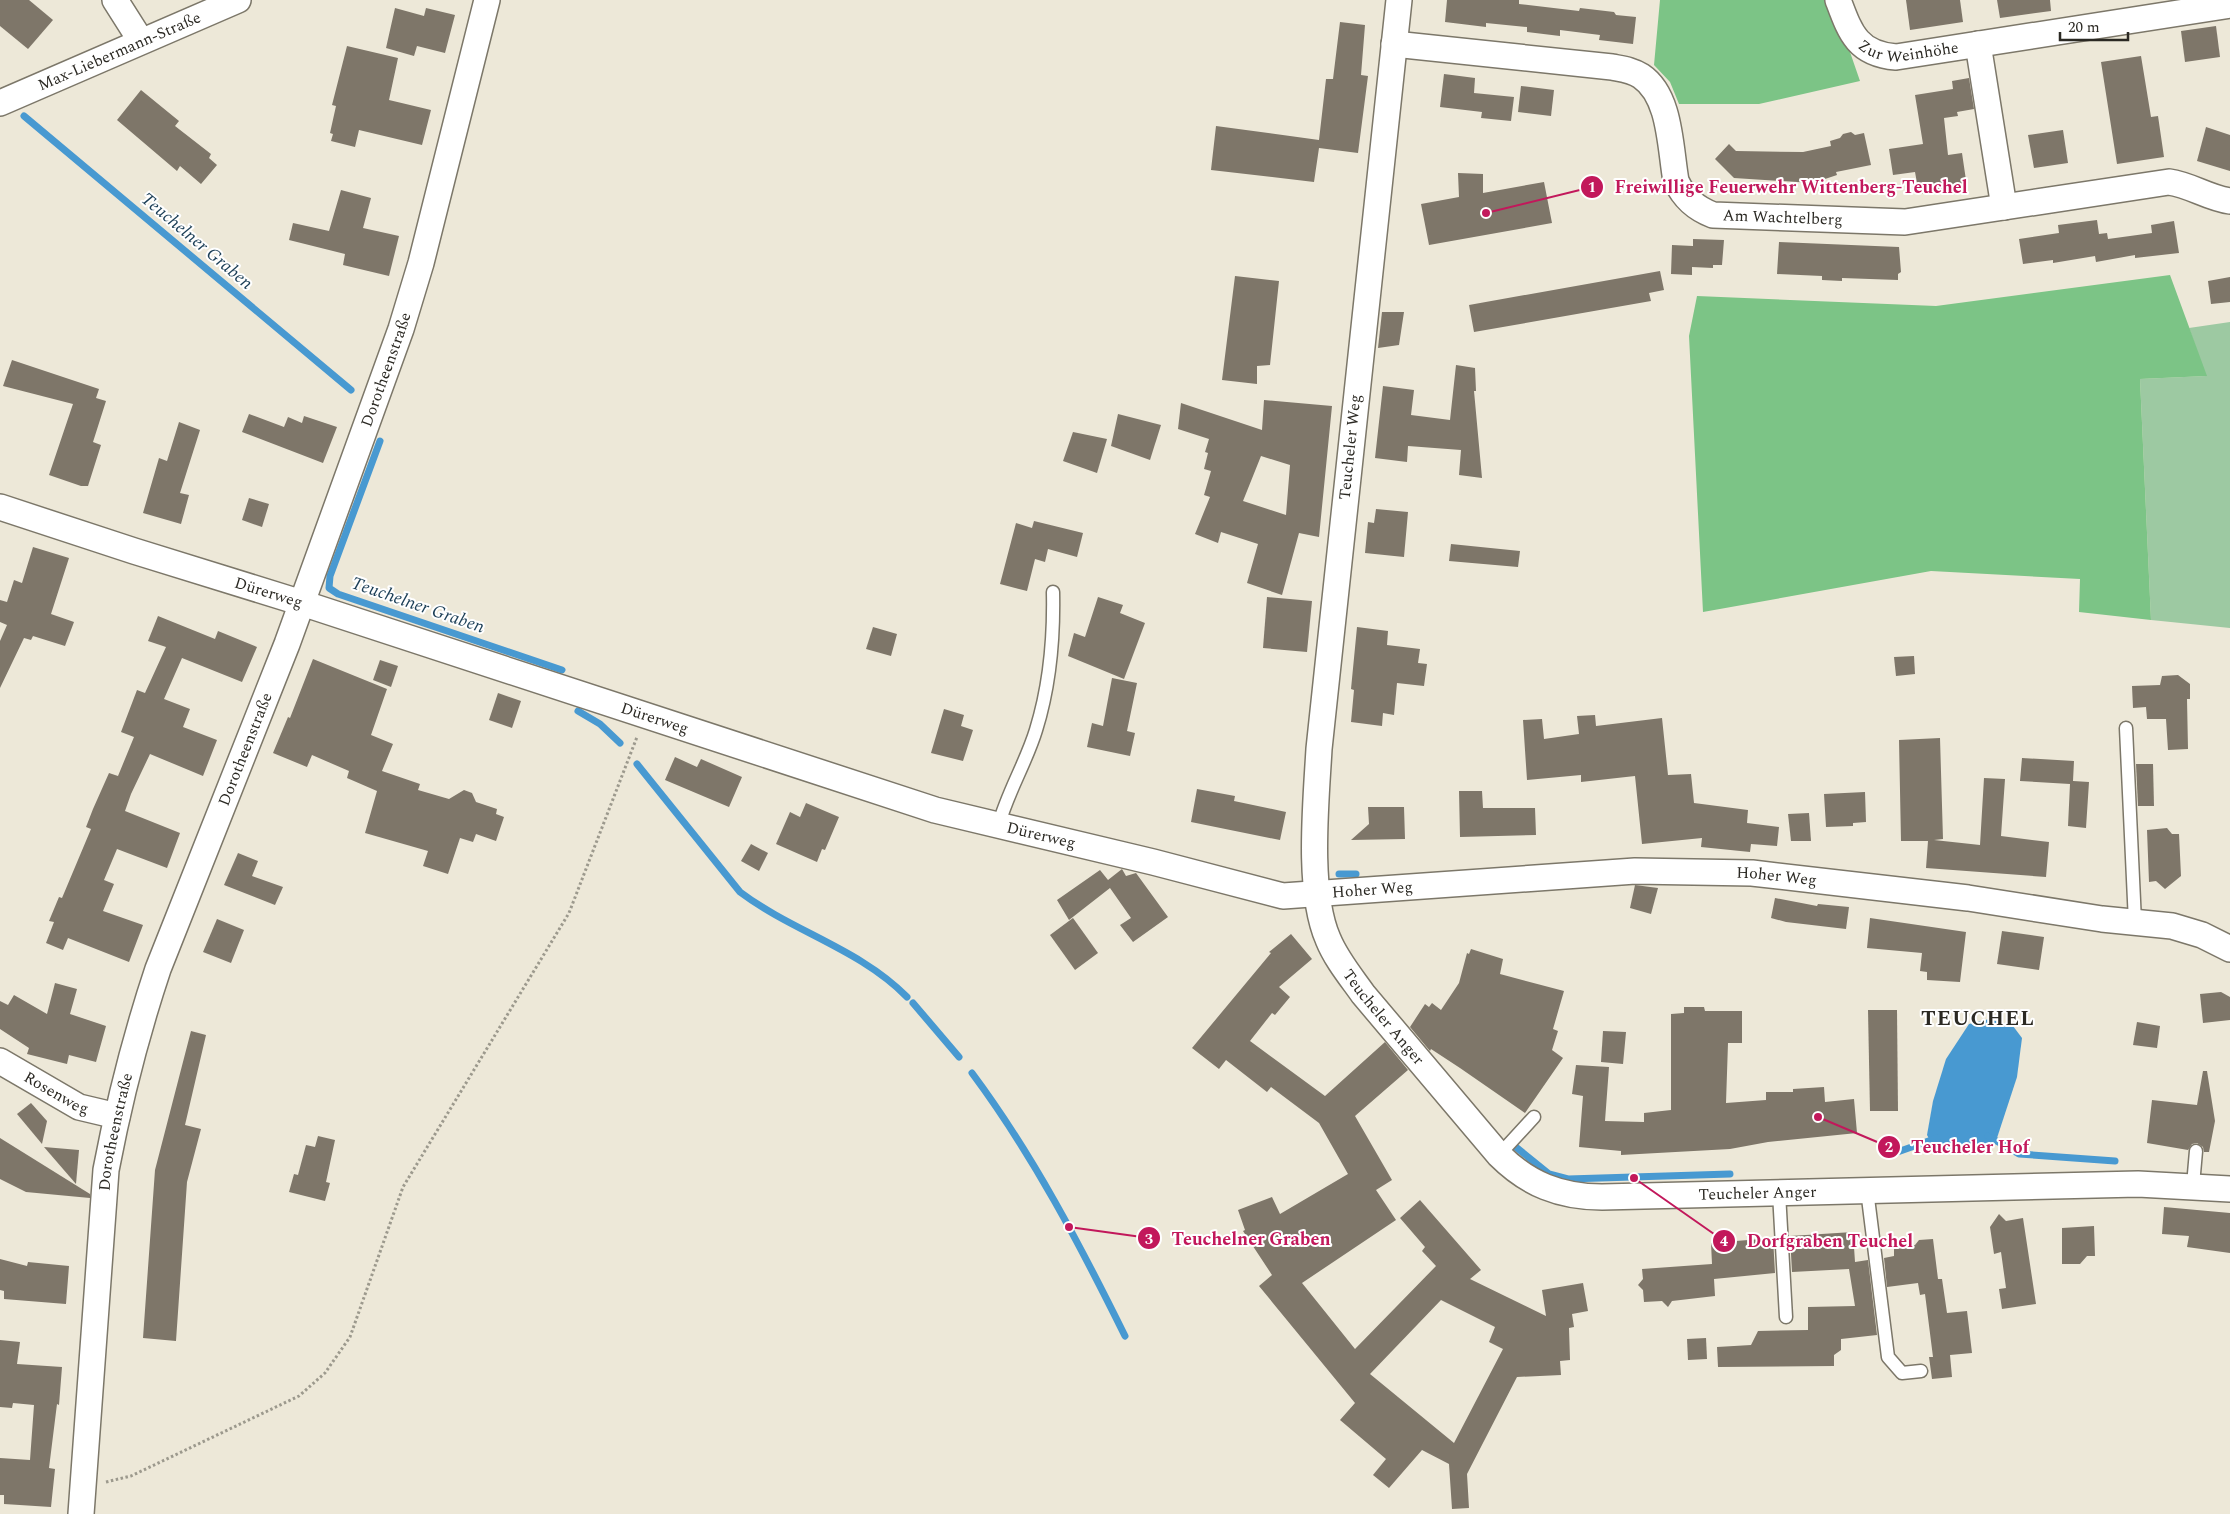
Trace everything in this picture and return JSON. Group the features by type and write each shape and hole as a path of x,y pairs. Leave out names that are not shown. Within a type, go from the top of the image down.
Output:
{"street":[{"path":"115,0 141,41"},
{"name":"Max-Liebermann-Straße","path":"0,103 238,0"},
{"name":"Dorotheenstraße","path":"81,1514 106,1170 117,1116 141,1020 158,969 302,603 401,330 421,262 487,0"},
{"name":"Teucheler Weg","path":"1318,894 1316,815 1322,706 1399,0"},
{"name":"Zur Weinhöhe","path":"1838,0 1852,35 1859,44 1876,54 1896,57 2230,6"},
{"name":"Am Wachtelberg","path":"1394,44 1612,67 1641,76 1650,84 1664,110 1676,181 1680,190 1694,206 1713,214 1905,222 2169,182 2183,184 2216,199 2230,201"},
{"name":"Zur Weinhöhe","path":"1978,44 2004,207"},
{"name":"Dürerweg","path":"0,507 302,603 886,795 998,827 1154,862 1283,896 1318,894"},
{"name":"Hoher Weg","path":"1318,894 1554,875 1694,870 1788,875 2179,928 2202,935 2230,949"},
{"name":"Teucheler Anger","path":"1318,894 1328,940 1344,968 1369,1001 1499,1155 1523,1176 1536,1184 1566,1195 1582,1197 2138,1184 2193,1185 2230,1189"},
{"name":"Rosenweg","path":"0,1061 79,1107 117,1116"}],"lane":[{"path":"998,827 1004,804 1036,729 1048,682 1053,647 1053,592"},
{"path":"2126,728 2135,922"},
{"path":"1499,1155 1534,1117"},
{"path":"2193,1185 2196,1151"},
{"path":"1867,1190 1888,1357 1902,1373 1921,1371"},
{"path":"1780,1193 1786,1317"}],"path":[{"path":"83,1480 108,1482 130,1476 299,1396 325,1373 350,1337 403,1187 569,913 646,716"}],"green space":[{"path":"1660,0 1832,0 1860,81 1759,104 1679,104 1670,82 1654,65"},
{"path":"2170,275 2207,376 2140,379 2151,620 2079,612 2080,579 1931,571 1703,612 1689,336 1697,296 1936,306"},
{"path":"2230,322 2230,628 2151,620 2140,379 2206,376 2189,328"}],"water":[{"path":"1989,1019 2013,1026 2022,1038 2017,1077 1996,1141 1976,1155 1935,1150 1927,1135 1933,1101 1946,1059 1969,1024"}],"building":[{"path":"0,0 29,0 53,20 28,49 0,26"},
{"path":"1447,0 1519,0 1519,4 1579,11 1580,8 1636,17 1633,44 1599,40 1600,35 1560,30 1560,36 1527,32 1527,27 1486,23 1486,27 1445,22"},
{"path":"1906,0 1960,0 1963,22 1910,30"},
{"path":"1997,0 2050,0 2051,11 2000,18"},
{"path":"395,8 424,16 426,8 455,15 445,53 417,46 414,56 386,48"},
{"path":"1340,22 1365,25 1361,75 1368,76 1358,153 1319,148 1314,182 1211,170 1216,126 1319,140 1326,79 1333,79"},
{"path":"2216,26 2220,57 2185,62 2181,31"},
{"path":"347,46 398,58 389,100 431,110 422,145 359,130 355,147 331,141 333,134 330,133 336,106 332,105"},
{"path":"2141,56 2151,117 2158,116 2164,157 2117,164 2101,62"},
{"path":"1444,74 1475,78 1474,93 1514,97 1511,121 1481,118 1482,112 1440,107"},
{"path":"1969,78 1974,109 1957,112 1958,116 1944,118 1948,155 1962,153 1967,187 1919,194 1915,172 1893,175 1889,149 1923,144 1915,95 1953,89 1952,81"},
{"path":"1521,86 1554,90 1551,116 1518,112"},
{"path":"141,90 179,121 175,126 211,154 209,158 217,165 201,184 180,166 177,171 117,120"},
{"path":"2206,127 2230,135 2230,171 2197,161"},
{"path":"2063,130 2068,163 2034,168 2028,135"},
{"path":"1851,132 1855,135 1864,133 1871,165 1836,172 1837,175 1813,183 1734,178 1715,159 1729,144 1736,151 1803,152 1831,146 1830,141"},
{"path":"1458,173 1483,174 1483,193 1544,182 1552,223 1429,245 1421,204 1459,197"},
{"path":"341,190 371,198 363,228 399,236 389,276 343,265 345,254 289,240 293,223 329,231"},
{"path":"2097,220 2099,234 2107,233 2108,239 2152,233 2151,225 2174,221 2179,253 2135,258 2135,255 2096,262 2095,256 2053,263 2053,260 2023,264 2019,239 2059,233 2058,225"},
{"path":"1693,239 1724,240 1722,265 1713,265 1713,268 1692,267 1692,275 1671,274 1672,245 1693,246"},
{"path":"1779,242 1899,247 1901,272 1898,274 1898,280 1842,278 1842,281 1822,280 1822,276 1777,274"},
{"path":"1660,271 1664,290 1649,293 1651,301 1474,332 1469,305"},
{"path":"1235,276 1279,281 1270,365 1257,366 1257,384 1222,380"},
{"path":"2230,277 2230,302 2211,304 2208,281"},
{"path":"1382,312 1404,312 1399,345 1378,348"},
{"path":"12,360 99,389 96,398 106,401 93,442 101,445 88,486 81,486 49,475 73,404 3,386"},
{"path":"1456,365 1475,368 1476,391 1474,391 1482,478 1459,475 1461,450 1408,446 1407,462 1375,458 1383,386 1414,390 1411,415 1450,420"},
{"path":"1264,400 1332,406 1319,537 1299,533 1282,595 1247,583 1258,544 1221,532 1218,543 1195,534 1210,497 1204,495 1211,471 1204,469 1208,453 1205,452 1209,439 1178,429 1181,403 1262,430","holes":["1261,456 1290,465 1286,515 1243,501"]},
{"path":"249,414 284,427 288,417 302,423 304,416 337,427 323,463 242,432"},
{"path":"1118,414 1161,425 1150,460 1111,446"},
{"path":"179,422 200,430 180,493 189,495 181,524 143,513 159,458 167,461"},
{"path":"1073,432 1107,439 1097,473 1063,461"},
{"path":"249,498 269,504 262,527 242,520"},
{"path":"1376,509 1408,512 1404,557 1365,553 1368,522 1374,523"},
{"path":"1034,521 1083,533 1077,557 1048,549 1045,562 1035,559 1027,591 1000,584 1016,523 1032,528"},
{"path":"1451,544 1520,551 1518,567 1449,561"},
{"path":"33,547 69,558 51,614 74,622 65,646 33,636 31,640 24,638 0,688 0,641 7,625 0,622 0,600 7,602 14,580 22,583"},
{"path":"1098,597 1123,605 1120,613 1145,623 1124,679 1068,656 1074,633 1085,637"},
{"path":"1267,597 1312,601 1307,652 1263,648"},
{"path":"158,616 215,639 218,631 257,647 242,682 182,658 164,699 190,709 183,727 217,740 203,776 150,754 131,794 125,811 180,833 167,868 117,849 104,880 114,884 103,911 143,925 129,962 68,938 63,950 46,943 54,922 49,921 59,897 62,898 91,829 86,827 109,773 118,776 134,737 121,732 137,690 145,693 166,647 148,641"},
{"path":"873,627 897,634 891,656 866,649"},
{"path":"1357,627 1388,631 1387,645 1420,649 1418,663 1427,664 1424,686 1397,683 1394,715 1383,713 1382,726 1351,722 1354,690 1351,689"},
{"path":"1914,656 1915,674 1896,676 1894,657"},
{"path":"313,659 387,689 371,735 393,744 382,771 420,784 418,790 449,799 464,790 472,793 476,802 497,809 496,814 504,817 496,841 476,834 473,842 460,838 448,874 423,866 428,851 365,833 377,791 347,778 349,771 312,755 307,767 273,753 288,717 290,718"},
{"path":"380,660 398,666 391,687 373,680"},
{"path":"2178,675 2190,684 2190,699 2187,699 2188,749 2168,750 2166,719 2147,719 2146,707 2133,708 2132,686 2160,685 2162,676"},
{"path":"1112,678 1137,683 1127,731 1135,733 1130,756 1087,747 1092,723 1103,726"},
{"path":"498,693 521,701 512,728 489,720"},
{"path":"944,709 964,715 961,726 973,730 963,761 931,753"},
{"path":"1595,715 1596,726 1662,718 1668,775 1691,774 1694,803 1748,810 1747,823 1779,827 1777,846 1751,844 1750,852 1701,847 1702,838 1642,844 1635,776 1581,782 1581,775 1527,780 1523,720 1542,719 1544,739 1579,734 1577,716"},
{"path":"1940,738 1943,839 1934,840 1980,845 1984,778 2005,779 2001,836 2049,842 2046,877 1926,868 1928,841 1901,841 1899,740"},
{"path":"675,757 697,767 701,759 742,777 729,807 665,780"},
{"path":"2022,758 2074,761 2073,781 2089,782 2086,828 2068,826 2070,784 2020,781"},
{"path":"2136,764 2153,764 2154,806 2138,806"},
{"path":"1197,789 1235,796 1234,801 1286,812 1280,840 1191,822"},
{"path":"1459,791 1482,791 1483,808 1535,808 1536,835 1460,837"},
{"path":"1865,792 1866,822 1853,823 1853,826 1826,827 1824,794"},
{"path":"806,803 839,817 825,850 822,849 817,862 776,844 790,812 800,817"},
{"path":"1368,807 1404,807 1405,839 1351,840 1369,824"},
{"path":"1809,813 1811,841 1791,841 1788,814"},
{"path":"2167,828 2172,834 2179,834 2181,876 2165,889 2156,881 2149,882 2147,830"},
{"path":"751,844 768,853 759,871 741,861"},
{"path":"238,853 258,861 252,876 283,887 275,905 224,885"},
{"path":"1122,869 1126,876 1136,873 1168,917 1133,942 1120,925 1131,918 1110,888 1069,920 1057,900 1100,870 1108,880"},
{"path":"1635,885 1658,888 1651,914 1630,908"},
{"path":"1775,898 1817,906 1818,904 1849,907 1846,929 1786,922 1771,918"},
{"path":"1073,918 1098,953 1075,970 1050,935"},
{"path":"1870,918 1966,932 1960,982 1927,980 1927,972 1920,971 1922,953 1867,948"},
{"path":"217,919 244,930 231,963 203,952"},
{"path":"2002,931 2044,937 2039,970 1997,964"},
{"path":"1291,934 1312,959 1279,987 1290,997 1275,1015 1272,1013 1250,1041 1325,1096 1385,1042 1408,1070 1355,1116 1392,1180 1376,1190 1396,1220 1302,1283 1355,1349 1436,1266 1422,1251 1425,1247 1400,1218 1420,1200 1481,1270 1470,1279 1546,1316 1542,1290 1583,1283 1588,1311 1572,1314 1574,1327 1569,1328 1570,1360 1560,1361 1561,1375 1517,1377 1467,1474 1469,1508 1452,1509 1449,1464 1422,1450 1389,1488 1373,1475 1386,1459 1340,1420 1355,1403 1259,1286 1272,1275 1243,1231 1245,1230 1238,1210 1272,1197 1280,1214 1348,1174 1319,1123 1271,1087 1267,1092 1226,1060 1219,1069 1192,1048 1271,953 1269,952","holes":["1441,1300 1495,1327 1489,1342 1503,1349 1454,1443 1370,1374"]},
{"path":"1471,949 1503,959 1500,974 1564,991 1553,1029 1558,1031 1552,1050 1563,1058 1525,1113 1431,1049 1430,1051 1410,1027 1425,1004 1429,1007 1432,1003 1441,1010 1459,983 1467,953 1469,954"},
{"path":"55,983 77,989 70,1014 106,1026 96,1062 69,1055 67,1064 27,1054 29,1048 0,1029 0,1001 8,1005 14,995 47,1014"},
{"path":"2221,992 2230,997 2230,1020 2203,1023 2200,994"},
{"path":"1684,1007 1704,1007 1705,1011 1742,1011 1742,1043 1728,1043 1726,1103 1766,1100 1766,1092 1793,1092 1793,1089 1824,1087 1825,1102 1854,1099 1857,1133 1768,1142 1730,1149 1621,1155 1621,1151 1579,1147 1583,1096 1572,1094 1576,1065 1609,1067 1605,1121 1644,1122 1644,1113 1671,1110 1671,1014 1684,1013"},
{"path":"1868,1010 1897,1010 1898,1111 1870,1111"},
{"path":"2137,1022 2160,1026 2157,1048 2133,1045"},
{"path":"191,1031 206,1035 185,1125 201,1129 187,1182 176,1341 143,1338 155,1170"},
{"path":"1603,1031 1626,1032 1623,1064 1601,1062"},
{"path":"2203,1071 2207,1071 2215,1121 2209,1152 2204,1152 2203,1147 2197,1143 2192,1144 2188,1150 2147,1143 2152,1100 2197,1105"},
{"path":"31,1103 47,1121 42,1144 17,1114"},
{"path":"318,1136 335,1140 326,1182 330,1183 325,1201 289,1192 294,1174 298,1175 306,1145 315,1147"},
{"path":"0,1138 90,1194 90,1198 26,1192 0,1179"},
{"path":"44,1147 79,1150 76,1184"},
{"path":"2164,1207 2230,1213 2230,1253 2187,1247 2189,1236 2162,1234"},
{"path":"1999,1214 2006,1221 2023,1218 2036,1304 2002,1309 1999,1289 2006,1288 2001,1252 1994,1254 1990,1227"},
{"path":"2094,1226 2095,1256 2087,1256 2080,1264 2062,1264 2062,1228"},
{"path":"1853,1232 1855,1262 1868,1260 1877,1335 1841,1339 1841,1350 1834,1355 1834,1366 1718,1367 1717,1347 1751,1345 1758,1331 1808,1330 1808,1307 1855,1306 1849,1269 1792,1272 1790,1236"},
{"path":"1773,1238 1775,1273 1714,1279 1715,1296 1672,1301 1668,1307 1662,1301 1644,1302 1643,1290 1638,1285 1643,1279 1642,1269 1712,1264 1711,1243"},
{"path":"1933,1239 1938,1279 1942,1279 1947,1313 1967,1311 1972,1353 1950,1355 1952,1377 1932,1379 1929,1357 1933,1357 1925,1294 1920,1295 1918,1283 1887,1287 1884,1258 1894,1256 1894,1248 1915,1245 1919,1240"},
{"path":"0,1259 27,1266 28,1262 69,1266 66,1304 4,1299 4,1291 0,1290"},
{"path":"1706,1338 1707,1359 1688,1360 1687,1339"},
{"path":"0,1340 20,1342 17,1364 62,1367 59,1405 57,1404 49,1468 55,1469 51,1507 4,1504 4,1495 0,1495 0,1458 30,1460 34,1405 13,1403 12,1408 0,1407"}],"waterway":[{"name":"Teuchelner Graben","path":"24,116 351,390"},
{"name":"Teuchelner Graben","path":"380,441 330,576 329,588 338,594 562,670"},
{"name":"Teuchelner Graben","path":"578,711 600,724 620,743"},
{"name":"Teuchelner Graben","path":"637,764 740,892 782,919 869,966 889,980 907,997"},
{"path":"1339,874 1356,874"},
{"name":"Teuchelner Graben","path":"913,1003 959,1057"},
{"name":"Teuchelner Graben","path":"972,1073 1035,1168 1091,1268 1125,1336"},
{"path":"1988,1136 2019,1154 2115,1161"},
{"path":"1889,1155 1937,1138"},
{"path":"1517,1148 1549,1174 1568,1179 1730,1174"}],"place":[{"name":"Freiwillige Feuerwehr Wittenberg-Teuchel","path":"1486,213"},
{"name":"Teucheler Hof","path":"1818,1117"},
{"name":"Dorfgraben Teuchel","path":"1634,1178"},
{"name":"Teuchelner Graben","path":"1069,1227"}],"district":[{"name":"TEUCHEL","path":"1978,1019"}]}
